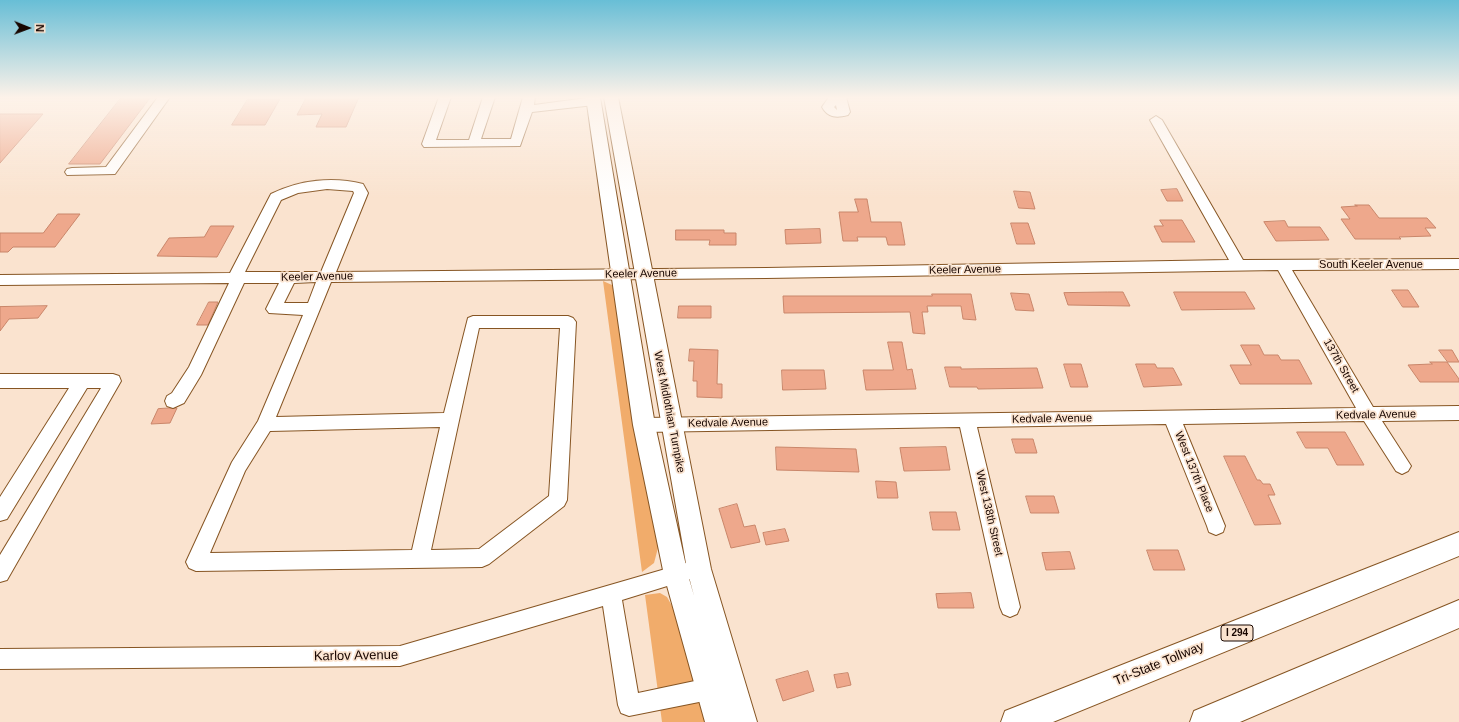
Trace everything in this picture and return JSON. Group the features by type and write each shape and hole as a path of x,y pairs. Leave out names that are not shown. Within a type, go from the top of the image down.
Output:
{"highway":[{"name":"Tri-State Tollway","path":"1016,722 1459,544"},
{"path":"1205,722 1459,614"}],"main road":[{"name":"West Midlothian Turnpike","path":"600,131 632,274 671,424 699,568 743,722"},
{"name":"West Midlothian Turnpike","path":"615,131 632,274 644,425 676,575 719,722"}],"street":[{"path":"72,172 110,171 140,131"},
{"path":"433,131 428,144 516,143 520,131"},
{"path":"474,143 478,131"},
{"path":"1162,131 1239,265"},
{"path":"173,401 178,398 195,370 276,197 297,187 347,185 358,187 361,193 266,424 238,466 196,562 419,559 482,558 558,500 568,322 473,322 419,559"},
{"name":"South Keeler Avenue","path":"1282,265 1459,264"},
{"name":"Keeler Avenue","path":"0,280 632,274 1282,265"},
{"name":"137th Street","path":"1282,265 1369,415 1402,466"},
{"path":"289,277 274,309 314,309"},
{"path":"0,381 113,381 0,573"},
{"path":"0,513 82,381"},
{"name":"Kedvale Avenue","path":"644,425 1459,413"},
{"name":"West 137th Place","path":"1172,417 1216,526"},
{"path":"266,424 451,420"},
{"name":"West 138th Street","path":"967,420 1010,607"},
{"name":"Karlov Avenue","path":"0,659 400,656 699,568"},
{"path":"611,594 629,705 709,689"}],"shaded area":[{"path":"603,281 612,285 615,295 658,548 654,563 642,572"},
{"path":"660,593 667,597 677,615 705,722 662,722 645,595"}],"building":[{"path":"0,131 28,131 0,163"},
{"path":"95,131 125,131 100,164 69,164"},
{"path":"1177,189 1183,201 1167,201 1161,190"},
{"path":"1014,191 1030,192 1035,209 1019,208"},
{"path":"855,199 867,199 871,222 901,222 905,245 888,245 886,237 857,237 858,241 843,241 839,212 858,212"},
{"path":"1355,205 1369,205 1379,218 1427,218 1436,228 1425,228 1431,236 1399,237 1401,239 1355,239 1341,219 1350,219 1341,207 1357,206"},
{"path":"58,214 80,214 55,247 13,247 8,252 0,252 0,233 43,233"},
{"path":"1160,220 1182,220 1195,242 1162,242 1154,226 1163,226"},
{"path":"1285,221 1288,227 1320,227 1329,240 1276,241 1264,222"},
{"path":"1011,223 1028,223 1035,244 1017,244"},
{"path":"211,226 234,226 217,257 157,256 169,238 204,237"},
{"path":"820,229 821,243 786,244 785,230"},
{"path":"676,230 724,230 724,233 736,233 736,245 709,245 710,240 676,240"},
{"path":"1392,290 1408,290 1419,307 1403,307"},
{"path":"1123,292 1130,306 1068,305 1064,293"},
{"path":"1174,292 1245,292 1255,309 1182,310"},
{"path":"1011,293 1029,294 1034,311 1016,310"},
{"path":"932,294 971,294 976,320 963,319 961,306 927,306 928,312 922,312 925,334 913,333 910,312 784,313 783,296 932,296"},
{"path":"209,302 218,302 208,325 197,325"},
{"path":"47,306 38,318 9,319 0,331 0,307"},
{"path":"679,306 711,306 711,318 678,318"},
{"path":"888,342 902,342 907,370 912,369 916,389 866,390 863,370 893,370"},
{"path":"1241,345 1259,345 1264,355 1278,355 1281,360 1299,360 1312,384 1240,384 1230,365 1251,365"},
{"path":"690,349 718,350 717,384 722,384 722,398 697,397 697,381 693,381 694,361 689,361"},
{"path":"1439,350 1452,350 1459,362 1448,362"},
{"path":"1430,362 1447,362 1459,379 1459,382 1420,382 1408,365 1432,364"},
{"path":"1064,364 1081,364 1088,387 1071,387"},
{"path":"1136,364 1155,364 1157,368 1173,368 1182,385 1144,387"},
{"path":"945,367 961,367 961,369 1037,368 1043,388 978,389 977,387 950,387"},
{"path":"782,370 824,370 826,389 783,390"},
{"path":"177,408 170,423 151,424 158,409"},
{"path":"1297,432 1345,432 1364,465 1337,465 1328,448 1306,448"},
{"path":"1012,439 1033,439 1037,453 1016,453"},
{"path":"776,447 856,449 859,472 777,470"},
{"path":"946,447 950,470 904,471 900,448"},
{"path":"1224,456 1245,456 1257,480 1260,480 1263,484 1270,484 1275,495 1268,495 1281,524 1255,525"},
{"path":"876,481 896,482 898,498 878,498"},
{"path":"1026,496 1054,496 1059,513 1031,513"},
{"path":"737,504 744,527 755,525 760,542 731,548 719,509"},
{"path":"930,512 956,512 960,530 933,530"},
{"path":"785,529 789,541 766,545 763,533"},
{"path":"1147,550 1178,550 1185,570 1154,570"},
{"path":"1070,552 1075,569 1046,570 1042,553"},
{"path":"971,593 974,608 938,608 936,594"},
{"path":"808,671 814,691 783,701 776,680"},
{"path":"848,673 851,685 837,688 834,675"}]}
